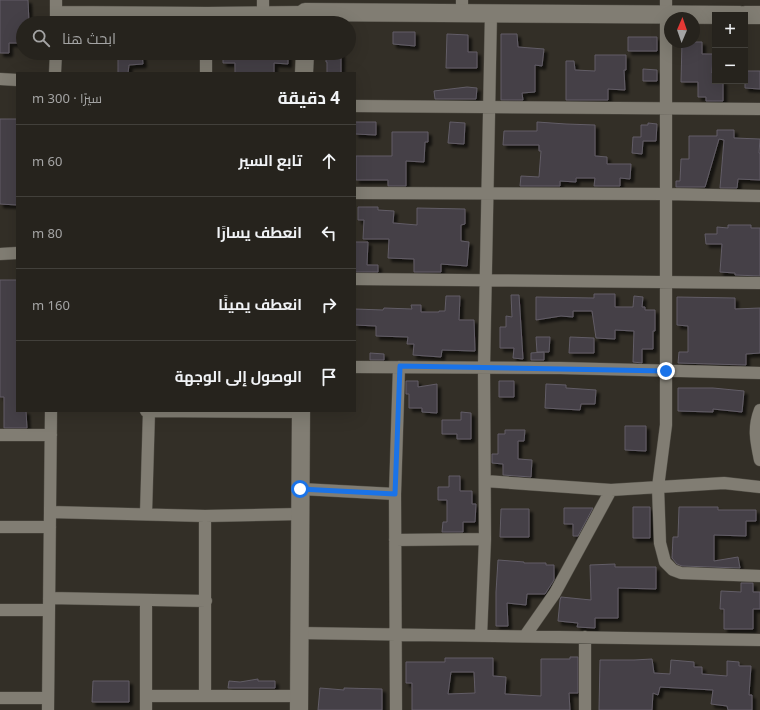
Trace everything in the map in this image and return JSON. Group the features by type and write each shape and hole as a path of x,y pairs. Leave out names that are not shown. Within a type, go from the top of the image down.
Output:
{"street":[{"path":"216,16 263,6 301,16"},
{"path":"319,16 462,6 491,13 666,7 712,12"},
{"path":"666,7 666,424 658,487 660,543 665,562 673,570 680,574 760,576"},
{"path":"56,12 157,16"},
{"path":"481,636 486,538 484,368 491,13"},
{"path":"748,15 760,15"},
{"path":"56,60 56,72"},
{"path":"206,60 206,72"},
{"path":"304,72 305,60"},
{"path":"0,80 16,80"},
{"path":"356,106 760,108"},
{"path":"356,193 488,195 667,194 760,196"},
{"path":"0,254 16,254"},
{"path":"356,279 760,283"},
{"path":"396,710 395,494 400,366"},
{"path":"356,367 560,368 760,373"},
{"path":"760,410 755,431 760,460"},
{"path":"0,698 48,704 52,412"},
{"path":"146,514 147,412"},
{"path":"146,696 205,696 299,703 301,412"},
{"path":"0,435 51,435"},
{"path":"485,481 611,490 724,483 760,486"},
{"path":"300,489 395,494"},
{"path":"525,636 555,593 611,490"},
{"path":"50,512 205,516 300,514"},
{"path":"205,516 205,696"},
{"path":"0,527 50,527"},
{"path":"395,540 486,538"},
{"path":"0,610 49,604 146,600 206,601"},
{"path":"146,600 146,710"},
{"path":"299,633 760,640"},
{"path":"585,637 585,710"}],"building":[{"path":"0,0 28,0 29,16 16,16 16,43 9,43 9,53 0,53"},
{"path":"393,32 415,32 415,46 393,44"},
{"path":"447,34 468,35 468,52 477,52 477,68 446,68"},
{"path":"501,34 517,34 518,47 544,49 542,66 535,65 535,92 522,93 523,100 501,100"},
{"path":"628,37 657,37 657,51 628,51"},
{"path":"700,42 702,42 702,54 712,54 712,84 723,84 723,101 706,101 706,97 698,97 698,82 681,82 682,48 700,48"},
{"path":"595,55 626,55 626,70 624,70 625,90 608,89 608,100 566,100 566,61 574,61 575,70 595,71"},
{"path":"118,60 143,60 143,64 129,65 128,72 118,72"},
{"path":"223,60 288,60 288,64 274,63 274,72 235,72 235,63 223,63"},
{"path":"326,60 341,60 341,72 327,72"},
{"path":"643,69 657,70 657,81 643,81"},
{"path":"748,71 760,71 760,89 745,88 745,84 748,84"},
{"path":"467,87 477,88 476,99 435,99 434,91"},
{"path":"0,119 16,119 16,205 0,204"},
{"path":"356,122 376,122 376,135 356,134"},
{"path":"450,122 465,123 464,144 448,143"},
{"path":"537,122 595,125 595,156 607,157 607,164 631,164 630,179 620,178 620,186 594,186 595,178 576,178 576,182 560,181 560,186 520,186 521,176 539,177 541,151 539,151 539,145 503,145 504,131 537,131"},
{"path":"648,123 657,124 656,141 643,141 642,154 632,153 633,137 641,137 641,125 648,125"},
{"path":"717,130 734,130 734,138 760,139 760,180 738,179 737,188 720,188 724,140 719,139 705,187 676,187 676,181 680,181 681,159 689,159 689,136 717,136"},
{"path":"392,132 428,132 428,142 425,142 424,162 406,161 406,186 388,186 388,180 356,180 356,156 392,156"},
{"path":"358,207 378,207 378,210 394,211 393,223 417,225 417,208 465,209 465,224 461,225 461,241 469,242 467,266 441,264 441,272 414,272 414,259 388,258 389,239 363,239 364,220 358,220"},
{"path":"728,225 751,225 751,228 760,228 760,276 735,275 735,273 720,272 722,244 706,244 705,234 717,234 717,227 728,228"},
{"path":"356,242 368,242 367,265 378,265 378,272 356,272"},
{"path":"0,280 16,280 16,412 26,412 27,428 4,428 4,397 0,397"},
{"path":"594,294 615,294 615,307 633,307 634,296 643,297 642,307 645,307 645,310 655,310 653,349 642,349 642,363 633,362 634,331 615,330 615,339 596,338 592,311 573,311 573,317 561,316 536,320 536,297 594,298"},
{"path":"511,295 519,295 523,359 513,358 514,348 500,348 500,327 506,327 506,316 512,317"},
{"path":"446,296 460,296 459,320 474,320 475,351 442,350 441,357 413,355 414,344 407,344 408,337 376,336 376,326 356,325 356,309 412,309 411,305 421,305 421,312 445,311"},
{"path":"677,297 735,298 735,309 760,308 760,353 746,354 746,365 678,363 679,352 688,352 688,326 677,325"},
{"path":"536,337 550,337 549,352 537,352"},
{"path":"570,337 594,338 594,353 569,353"},
{"path":"544,352 544,360 531,360 531,353"},
{"path":"370,353 384,354 384,360 370,360"},
{"path":"406,381 418,381 418,387 437,384 437,413 422,412 422,408 409,408 409,394 406,394"},
{"path":"499,381 514,381 514,397 499,397"},
{"path":"546,384 566,385 566,388 596,390 595,404 581,404 580,410 545,408"},
{"path":"678,388 713,388 744,391 742,412 713,409 713,412 678,411"},
{"path":"461,412 471,413 471,439 457,439 457,434 442,434 442,420 461,420"},
{"path":"625,426 646,426 646,451 625,450"},
{"path":"505,430 525,430 524,441 518,441 518,459 532,460 531,477 503,475 503,464 492,463 492,454 498,454 498,434 505,434"},
{"path":"449,476 460,476 460,491 472,491 472,504 476,504 475,522 463,522 463,532 442,532 443,522 447,522 447,500 438,500 438,487 449,487"},
{"path":"633,507 650,507 650,538 633,538"},
{"path":"679,507 718,507 718,510 756,510 756,521 746,521 746,536 714,535 714,561 738,557 740,568 682,566 677,564 672,558 673,537 678,537"},
{"path":"564,508 593,508 578,536 573,536 573,524 564,524"},
{"path":"501,509 529,509 529,537 500,537"},
{"path":"498,560 524,563 546,563 546,565 554,565 554,580 545,594 527,594 526,605 507,603 508,626 496,626"},
{"path":"615,564 615,567 656,567 656,589 618,588 618,618 595,618 595,628 577,627 578,623 558,621 561,597 591,600 590,565"},
{"path":"741,583 753,583 753,592 760,592 760,609 753,609 753,629 724,629 724,609 720,609 721,591 741,592"},
{"path":"570,657 578,657 578,693 569,693 570,710 412,710 412,683 406,683 406,662 445,662 445,658 493,658 493,676 506,677 505,694 541,696 541,659 570,659","holes":["451,672 474,672 475,693 448,694"]},
{"path":"652,659 654,673 670,674 671,660 694,662 694,667 702,667 702,674 727,676 727,661 739,662 739,666 751,666 749,695 752,695 752,710 728,710 727,706 711,704 713,690 660,687 658,695 653,693 652,710 599,710 600,660"},
{"path":"258,679 258,681 275,681 275,688 228,688 229,681 240,682"},
{"path":"93,681 129,681 129,702 92,702"},
{"path":"320,688 344,690 344,688 382,689 382,710 318,710"}],"route":[{"path":"300,489 395,494 400,366 666,371"}]}
